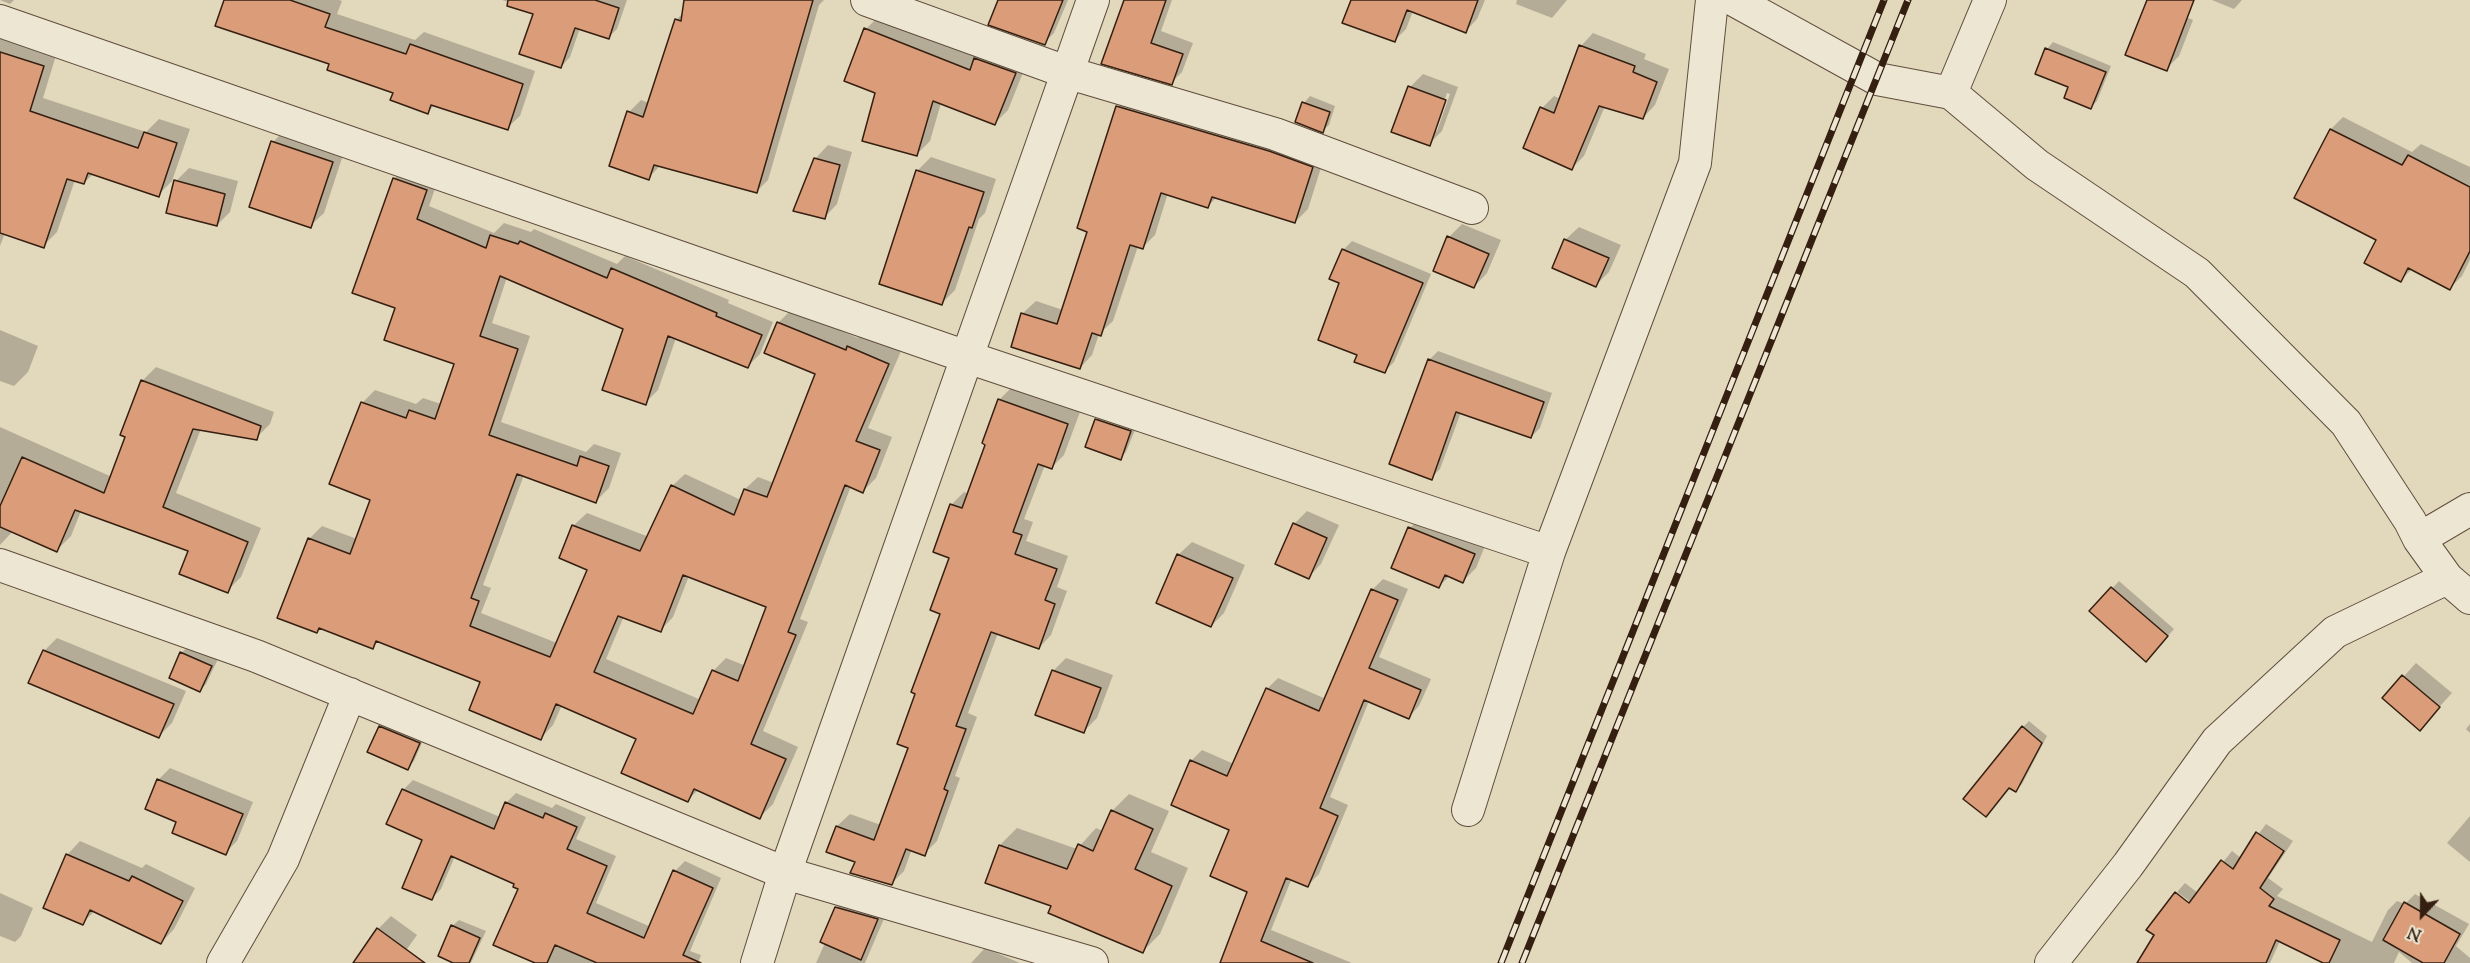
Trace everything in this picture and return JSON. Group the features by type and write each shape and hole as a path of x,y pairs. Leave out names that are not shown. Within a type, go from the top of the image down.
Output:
{"street":[{"path":"867,0 1069,73 1275,134 1472,208"},
{"path":"757,963 785,873 1093,0"},
{"path":"1468,810 1549,552 1695,163 1712,0"},
{"path":"1734,0 1877,79 1951,93 2037,165 2197,273 2346,423 2410,520 2418,539 2458,588 2335,632 2217,741 2128,865 2051,963"},
{"path":"1951,93 1990,0"},
{"path":"0,21 967,357 1294,469 1549,552"},
{"path":"2418,539 2470,509"},
{"path":"0,565 256,656 785,873 1092,963"},
{"path":"223,963 283,859 350,694"}],"building":[{"path":"224,0 290,0 330,14 325,27 406,54 410,44 523,84 508,130 431,105 428,114 390,100 393,93 327,70 329,64 215,26"},
{"path":"508,0 595,0 619,8 609,39 575,28 561,68 519,54 533,14 507,6"},
{"path":"684,0 813,0 757,193 654,165 649,180 609,166 627,111 643,117 675,19 681,21"},
{"path":"998,0 1063,0 1045,45 988,25"},
{"path":"1124,0 1166,0 1151,43 1183,54 1172,85 1101,64"},
{"path":"1351,0 1478,0 1466,33 1407,10 1395,42 1342,23"},
{"path":"2147,0 2194,0 2167,71 2125,55"},
{"path":"864,28 970,70 974,58 1016,73 995,125 933,101 917,156 862,141 875,93 844,81"},
{"path":"1579,45 1635,66 1633,72 1657,82 1643,119 1599,106 1572,170 1523,148 1540,107 1554,113"},
{"path":"2045,48 2106,72 2091,109 2064,98 2068,87 2035,74"},
{"path":"0,52 44,66 30,111 138,148 144,132 177,143 159,197 88,173 84,184 67,179 44,248 0,233"},
{"path":"1408,86 1446,100 1430,146 1391,132"},
{"path":"1302,102 1330,112 1323,133 1295,122"},
{"path":"1116,106 1269,151 1313,167 1295,223 1212,197 1208,208 1161,193 1143,249 1130,245 1101,336 1092,333 1080,369 1011,347 1021,313 1057,324 1087,232 1077,228"},
{"path":"2330,129 2402,165 2408,155 2470,187 2470,251 2450,290 2408,268 2401,282 2364,263 2376,240 2294,198"},
{"path":"271,141 333,162 311,228 249,207"},
{"path":"814,158 840,165 825,219 793,211"},
{"path":"916,170 984,192 972,228 969,227 942,305 879,284"},
{"path":"393,178 427,190 417,219 486,248 490,235 518,244 520,241 607,278 611,268 717,313 716,316 762,335 748,368 668,336 646,405 602,390 623,329 500,276 480,336 518,349 489,435 577,466 580,456 609,466 596,503 517,474 471,598 479,601 470,626 550,657 587,570 559,558 572,525 640,551 671,485 734,515 744,489 767,497 815,374 764,353 777,322 846,350 847,346 889,364 856,441 880,450 863,493 845,485 788,632 796,635 751,744 786,759 760,819 694,789 688,802 621,773 636,739 556,704 541,740 469,710 480,682 376,641 373,649 319,628 317,633 277,618 308,538 350,554 370,500 329,484 361,402 406,418 409,410 435,419 454,364 384,340 395,308 352,293","holes":["683,575 766,607 738,681 712,670 693,714 594,672 618,616 661,632"]},
{"path":"174,180 225,194 217,226 166,213"},
{"path":"1447,236 1489,254 1474,288 1433,271"},
{"path":"1564,239 1609,258 1596,287 1552,268"},
{"path":"1342,249 1423,283 1385,373 1354,362 1357,355 1318,340 1339,283 1329,279"},
{"path":"1428,359 1544,402 1531,438 1456,412 1432,480 1389,464"},
{"path":"141,380 261,426 257,440 193,429 163,507 248,542 228,593 179,574 188,551 75,510 57,552 0,527 0,506 22,457 104,493 125,437 120,435"},
{"path":"998,399 1068,424 1052,469 1038,464 1013,532 1022,535 1015,554 1057,569 1045,600 1055,604 1039,649 991,632 956,726 966,729 944,789 948,791 925,856 906,849 892,885 850,873 855,862 826,852 836,826 874,840 908,748 897,744 915,694 911,692 940,614 930,610 949,558 933,552 950,504 962,508 985,445 982,443"},
{"path":"1095,419 1131,431 1121,460 1085,447"},
{"path":"1293,523 1327,538 1309,579 1275,564"},
{"path":"1408,527 1475,554 1463,583 1445,575 1439,588 1391,568"},
{"path":"1177,554 1233,578 1211,627 1156,603"},
{"path":"2111,587 2168,636 2146,662 2089,611"},
{"path":"1371,589 1398,600 1369,668 1421,690 1409,719 1364,700 1320,808 1338,816 1308,887 1286,878 1261,941 1313,963 1220,963 1247,892 1210,876 1229,830 1171,805 1190,760 1227,776 1266,688 1319,711"},
{"path":"43,650 174,704 159,738 28,683"},
{"path":"180,652 212,666 200,692 169,678"},
{"path":"1052,670 1101,688 1084,733 1035,715"},
{"path":"2402,675 2440,707 2420,731 2382,698"},
{"path":"379,726 420,743 408,770 367,752"},
{"path":"2022,726 2042,743 2016,792 2009,788 1986,817 1963,799"},
{"path":"157,779 243,814 226,855 172,833 176,822 145,809"},
{"path":"402,789 494,829 505,802 543,818 545,813 577,827 567,849 607,866 587,913 644,938 673,870 713,888 683,955 701,963 597,963 555,945 547,963 535,963 493,945 518,889 513,887 514,884 451,856 432,900 402,888 422,840 386,824"},
{"path":"1111,810 1153,829 1135,869 1172,886 1143,953 1048,913 1051,906 985,883 999,845 1067,869 1078,844 1093,851"},
{"path":"2256,832 2284,851 2260,888 2274,899 2269,906 2340,940 2329,963 2323,963 2276,940 2266,963 2137,963 2154,935 2146,930 2175,892 2189,903 2221,860 2233,869"},
{"path":"66,854 129,881 132,876 183,901 161,944 90,910 83,925 43,908"},
{"path":"2404,902 2460,934 2444,963 2423,963 2383,940"},
{"path":"835,907 878,919 861,960 820,942"},
{"path":"451,925 480,938 469,963 453,963 438,956"},
{"path":"377,928 425,963 353,963"}],"railway":[{"path":"1501,963 1884,0"},
{"path":"1522,963 1908,0"}]}
